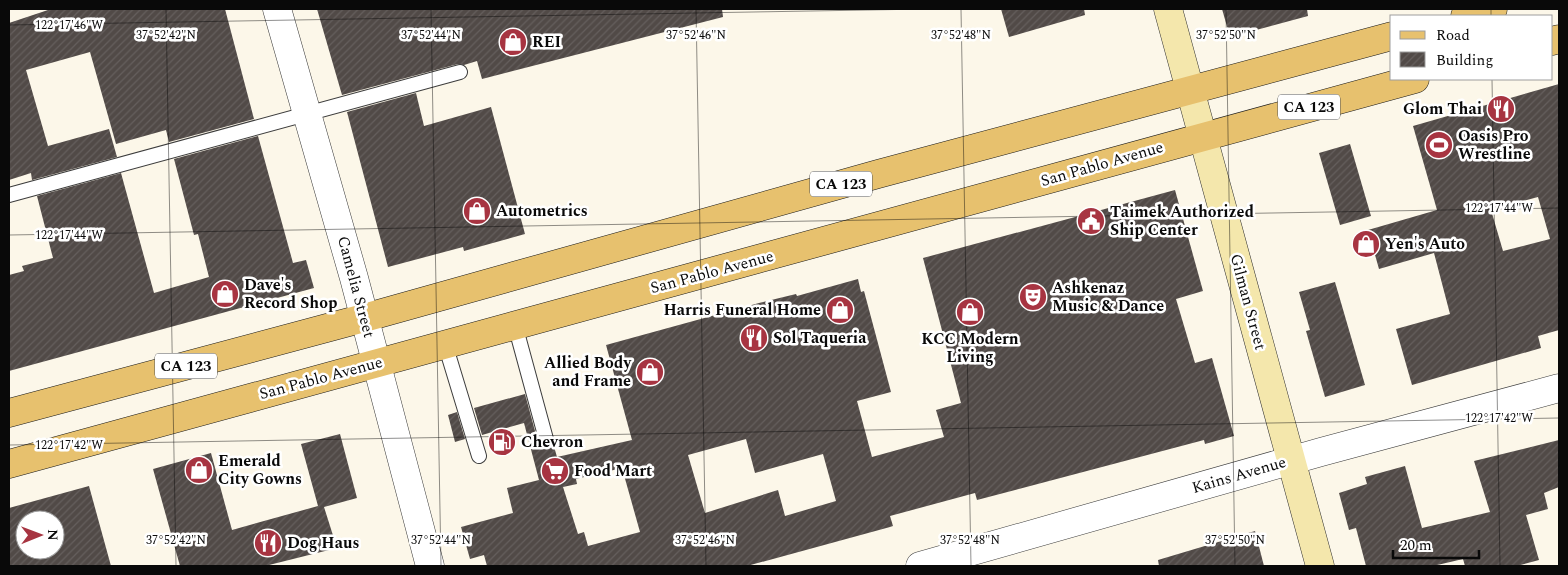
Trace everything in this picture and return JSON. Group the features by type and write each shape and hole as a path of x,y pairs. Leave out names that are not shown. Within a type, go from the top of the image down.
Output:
{"main road":[{"name":"Gilman Street","path":"1168,9 1320,566"},
{"path":"1469,15 1493,9"},
{"name":"CA 123","path":"9,414 364,318 878,174 1390,37"},
{"name":"San Pablo Avenue","path":"9,464 1411,80"}],"street":[{"name":"Camelia Street","path":"278,9 364,318 430,566"},
{"name":"Kains Avenue","path":"920,566 1291,461 1559,388"}],"lane":[{"path":"9,195 460,72"},
{"path":"515,325 546,439"},
{"path":"445,344 478,456"}],"building":[{"path":"51,9 225,9 254,119 169,142 166,130 116,144 90,52 26,70 48,146 109,129 117,157 32,180 31,173 9,180 9,23"},
{"path":"317,9 722,9 723,17 482,79 477,61 464,65 458,64 342,95"},
{"path":"1001,9 1084,9 1085,15 1009,37"},
{"path":"1222,9 1307,9 1308,16 1230,37"},
{"path":"1559,84 1559,330 1538,336 1541,348 1412,385 1396,329 1450,314 1434,253 1379,269 1368,230 1437,210 1413,126","holes":["1538,197 1550,239 1503,251 1491,210"]},
{"path":"416,93 424,126 491,107 525,234 464,251 463,247 388,267 347,112"},
{"path":"258,136 293,263 306,260 314,288 9,371 9,275 24,271 22,266 53,258 37,196 121,173 154,293 209,277 198,234 194,235 174,159"},
{"path":"1350,144 1371,216 1340,225 1319,153"},
{"path":"1175,190 1203,291 1176,299 1195,363 1212,358 1234,436 1205,444 1204,440 977,500 975,493 890,516 893,526 890,527 747,566 487,566 484,555 470,559 461,527 513,513 507,488 539,480 524,423 482,435 474,408 525,394 538,442 544,448 553,443 557,457 632,440 606,345 759,303 796,294 797,296 858,279 861,292 864,291 891,392 857,401 872,457 944,437 936,410 961,403 923,258","holes":["746,439 755,473 823,454 836,501 785,516 778,490 705,513 688,455","622,468 640,532 588,546 584,532 578,534 563,487 577,484 576,479"]},
{"path":"1335,282 1365,385 1325,397 1306,331 1310,330 1299,292"},
{"path":"457,412 465,439 455,442 448,415"},
{"path":"340,434 357,498 324,507 337,548 265,566 180,566 153,469 211,453 232,530 318,506 301,444"},
{"path":"1559,440 1559,487 1544,493 1548,509 1526,515 1539,560 1517,566 1465,566 1463,559 1433,566 1366,566 1356,528 1349,530 1339,493 1367,484 1365,477 1405,466 1422,528 1490,512 1474,461"},
{"path":"89,486 111,566 9,566 9,508"},
{"path":"1255,531 1264,566 1159,566 1158,560"}],"place":[{"name":"REI","path":"513,42"},
{"name":"Glom Thai","path":"1501,109"},
{"name":"Oasis Pro Wrestline","path":"1439,145"},
{"name":"Autometrics","path":"477,211"},
{"name":"Taimek Authorized Ship Center","path":"1091,221"},
{"name":"Yen's Auto","path":"1366,244"},
{"name":"Dave's Record Shop","path":"225,294"},
{"name":"Ashkenaz Music & Dance","path":"1033,297"},
{"name":"Harris Funeral Home","path":"840,310"},
{"name":"KCC Modern Living","path":"970,312"},
{"name":"Sol Taqueria","path":"754,338"},
{"name":"Allied Body and Frame","path":"650,372"},
{"name":"Chevron","path":"502,442"},
{"name":"Emerald City Gowns","path":"199,470"},
{"name":"Food Mart","path":"555,471"},
{"name":"Dog Haus","path":"268,543"}]}
